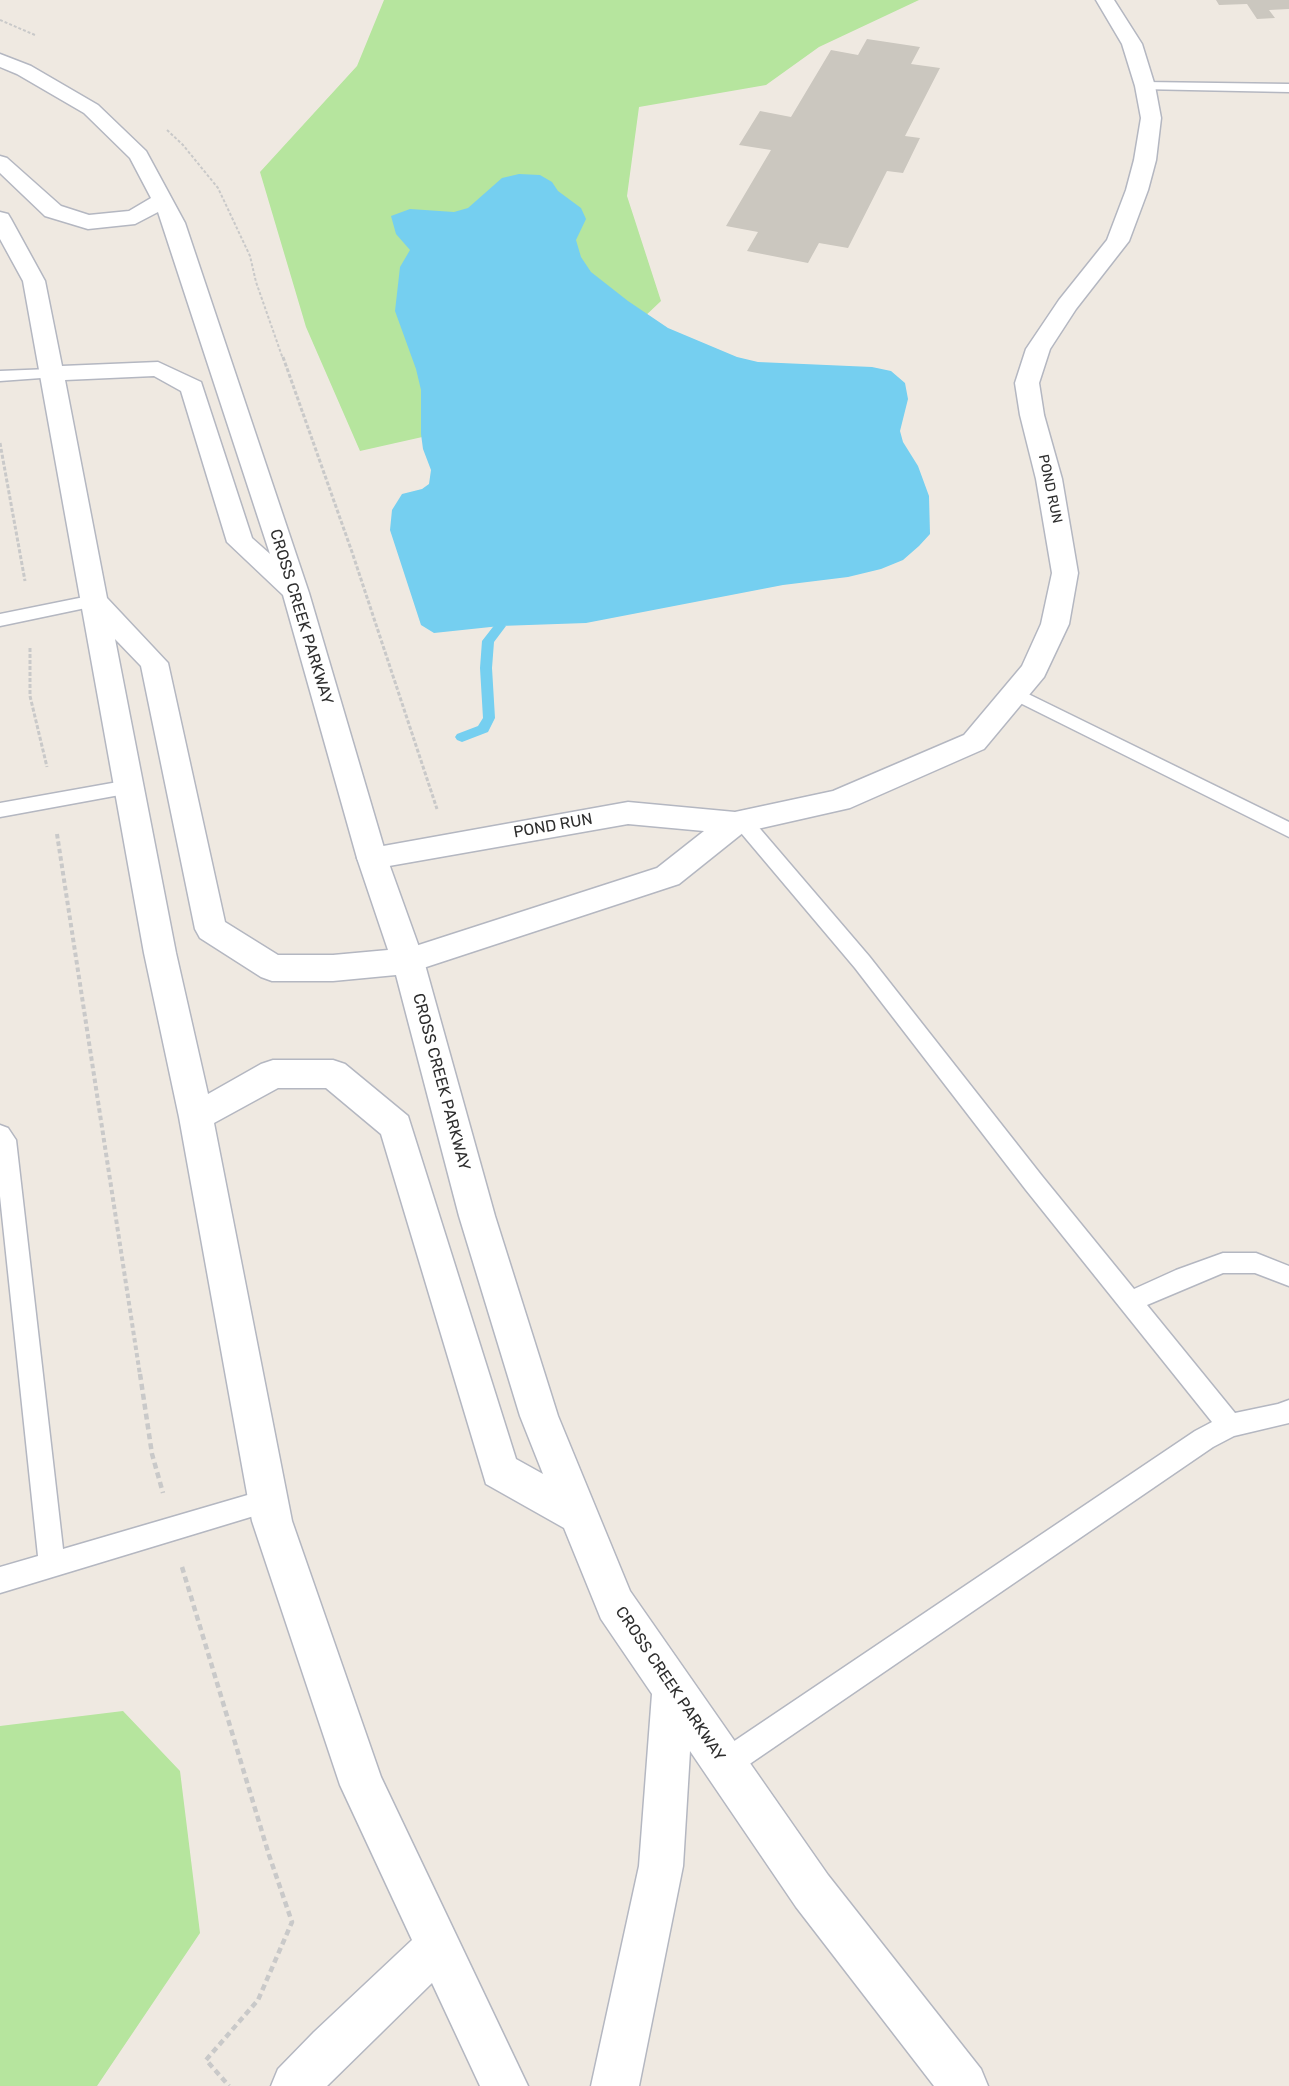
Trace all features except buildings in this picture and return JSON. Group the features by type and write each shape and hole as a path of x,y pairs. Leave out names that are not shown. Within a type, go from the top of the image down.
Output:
{"street":[{"name":"POND RUN","path":"372,858 628,813 739,822 839,800 974,742 1034,670 1055,624 1065,573 1049,478 1032,415 1027,383 1038,349 1067,305 1118,241 1146,160 1151,118 1145,86 1132,44 1105,0"},
{"name":"CROSS CREEK PARKWAY","path":"0,60 24,70 91,109 139,155 174,223 210,325 248,450 296,593 372,858 408,961 480,1227 539,1416 615,1605 812,1891 964,2086"},
{"path":"0,162 52,211 88,222 135,217 163,200"},
{"path":"0,219 34,281 160,953 196,1117 272,1521 362,1785 504,2086"},
{"path":"50,374 158,369 192,387 240,542 296,593"},
{"name":"POND RUN","path":"94,602 154,663 212,929 272,968 333,968 408,961 668,876 739,822"},
{"path":"196,1117 273,1074 333,1074 396,1126 500,1471 579,1515"},
{"path":"615,2086 661,1866 674,1690"},
{"path":"295,2086 330,2048 438,1946"}],"lane":[{"path":"1145,86 1289,88"},
{"path":"0,376 50,374"},
{"path":"0,620 94,602"},
{"path":"1014,693 1289,830"},
{"path":"0,810 129,787"},
{"path":"739,822 862,962 1129,1302 1230,1425"},
{"path":"0,1134 5,1140 52,1565"},
{"path":"1129,1302 1184,1277 1223,1263 1256,1263 1289,1276"},
{"path":"725,1764 1204,1438 1230,1425 1281,1415 1289,1411"},
{"path":"0,1580 268,1501"}],"path":[{"path":"256,282 352,552 448,844"},
{"path":"0,443 25,582 30,696 46,762 152,1454 172,1529 269,1855 292,1922 258,2000 206,2060 229,2086"}],"green space":[{"path":"384,0 919,0 819,47 766,85 639,107 627,196 661,301 547,409 360,451 306,327 260,172 357,66"},
{"path":"123,1711 180,1771 200,1933 97,2086 0,2086 0,1726"}],"water":[{"path":"519,174 540,175 552,182 558,191 581,208 586,219 576,240 581,257 591,272 668,328 737,357 758,362 872,367 891,371 905,383 908,399 900,431 903,442 918,466 929,496 930,534 903,560 881,569 848,577 783,585 586,623 500,626 434,633 421,625 390,530 392,510 402,494 422,489 429,484 431,470 423,449 421,434 421,390 416,369 395,311 400,267 410,250 396,234 391,216 410,209 454,212 468,208 502,178"}],"waterway":[{"path":"462,737 483,729 489,718 486,668 488,641 500,626"}]}
